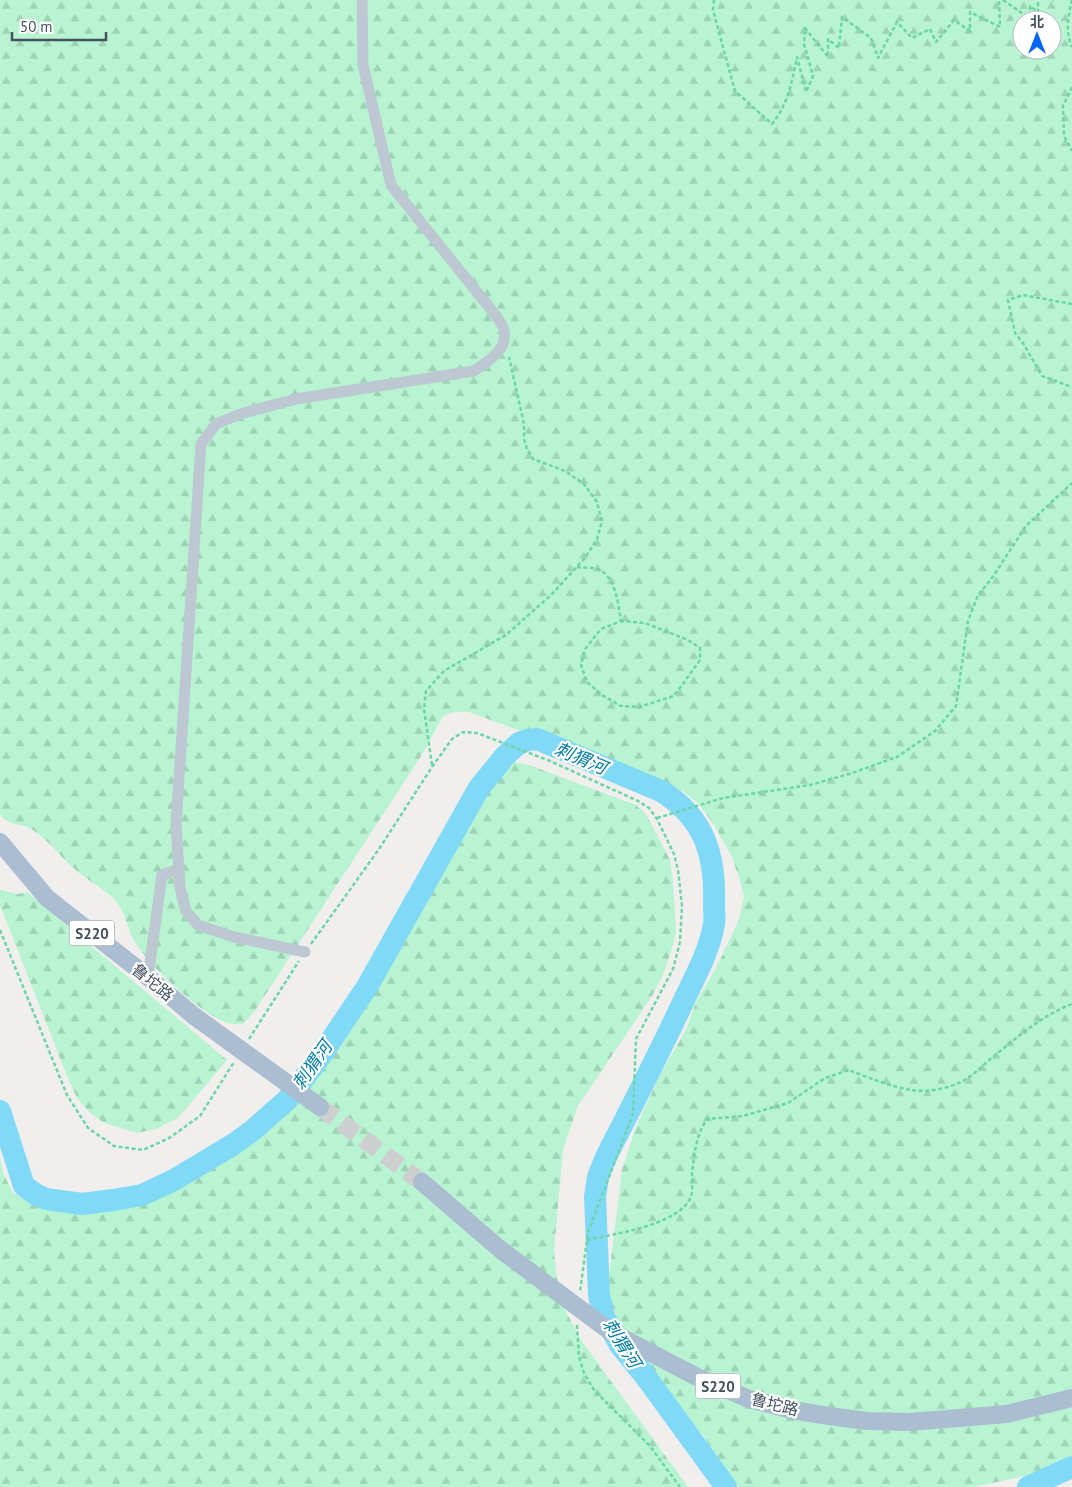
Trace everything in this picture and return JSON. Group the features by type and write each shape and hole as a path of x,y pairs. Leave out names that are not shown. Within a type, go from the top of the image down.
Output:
{"main road":[{"name":"鲁坨路","path":"0,842 47,898 148,976 194,1016 320,1107"},
{"name":"鲁坨路","path":"422,1182 501,1250 611,1332 696,1377 749,1399 792,1410 829,1416 867,1421 910,1422 1007,1414 1072,1398"}],"street":[{"path":"305,952 234,937 198,925 186,911 180,888 176,824 201,444 216,424 240,414 296,399 474,371 493,358 504,342 504,329 497,316 391,185 363,65 362,0"},
{"path":"148,976 162,875 179,869"}],"path":[{"path":"714,0 713,10 735,91 772,124 782,112 792,83 797,57 806,92 813,76 804,44 805,28 828,57 828,39 839,48 842,17 871,38 878,58 897,22 912,38 930,29 936,42 954,20 970,31 970,12 1000,27 1001,0"},
{"path":"1001,0 1032,20 1030,6 1038,12 1038,0"},
{"path":"1072,0 1068,14 1068,38 1072,47"},
{"path":"1072,87 1063,106 1064,136 1072,151"},
{"path":"1072,304 1023,294 1008,300 1015,333 1042,376 1072,387"},
{"path":"432,767 424,709 426,691 444,672 506,635 551,595 585,558 597,538 602,521 597,502 584,484 565,471 533,459 527,449 513,370 504,342"},
{"path":"656,818 723,798 810,786 849,774 897,757 935,731 956,706 968,621 978,595 992,578 1026,526 1072,483"},
{"path":"577,567 598,569 611,580 617,594 621,621"},
{"path":"621,621 645,623 688,640 700,648 700,660 674,696 639,707 621,706 602,695 587,682 581,666 586,649 601,629 621,621"},
{"path":"247,1042 305,952 379,849 432,767 452,739 463,732 477,733 550,761 649,808 674,854 678,870 682,906 680,942 673,969 636,1040 633,1114 588,1232 579,1300"},
{"path":"0,930 67,1095 88,1128 114,1146 143,1150 169,1138 200,1116 237,1058"},
{"path":"587,1240 653,1224 677,1214 691,1197 693,1162 700,1130 707,1119 742,1116 788,1103 825,1078 849,1070 879,1082 912,1091 932,1090 966,1080 994,1056 1044,1019 1057,1010 1072,1004"},
{"path":"576,1318 579,1357 584,1373 594,1390 650,1446 680,1487"}],"green space":[{"path":"0,0 1072,0 1072,1457 1035,1474 973,1487 738,1487 704,1437 670,1395 611,1312 609,1276 622,1169 636,1127 660,1075 686,1030 696,1002 717,966 738,922 744,897 731,855 714,825 699,804 682,791 469,712 454,712 443,716 423,753 254,1012 243,1024 229,1024 216,1018 174,986 139,948 132,937 123,912 114,899 78,872 39,834 4,818 0,814"},
{"path":"513,762 529,765 636,805 645,813 670,860 676,932 670,955 662,977 652,996 578,1106 563,1149 554,1250 556,1272 564,1308 581,1340 688,1487 0,1487 0,1156 3,1173 13,1193 21,1198 47,1204 109,1207 138,1201 167,1190 272,1122 288,1107 326,1063 371,991 489,787 504,767"},
{"path":"0,890 18,894 27,892 227,1060 178,1118 156,1129 137,1133 104,1123 89,1112 77,1098 0,905"}],"waterway":[{"name":"刺猬河","path":"0,1111 24,1186 46,1199 82,1204 113,1200 142,1195 174,1180 234,1144 287,1100 315,1064 367,987 479,788 505,756 519,743 537,739 661,791 688,813 698,826 705,840 713,870 714,924 698,971 606,1157 598,1177 595,1197 599,1295 604,1317 620,1345 646,1377 726,1487"},
{"name":"刺猬河","path":"1028,1487 1072,1467"}],"tunnel":[{"path":"320,1107 422,1182"}]}
